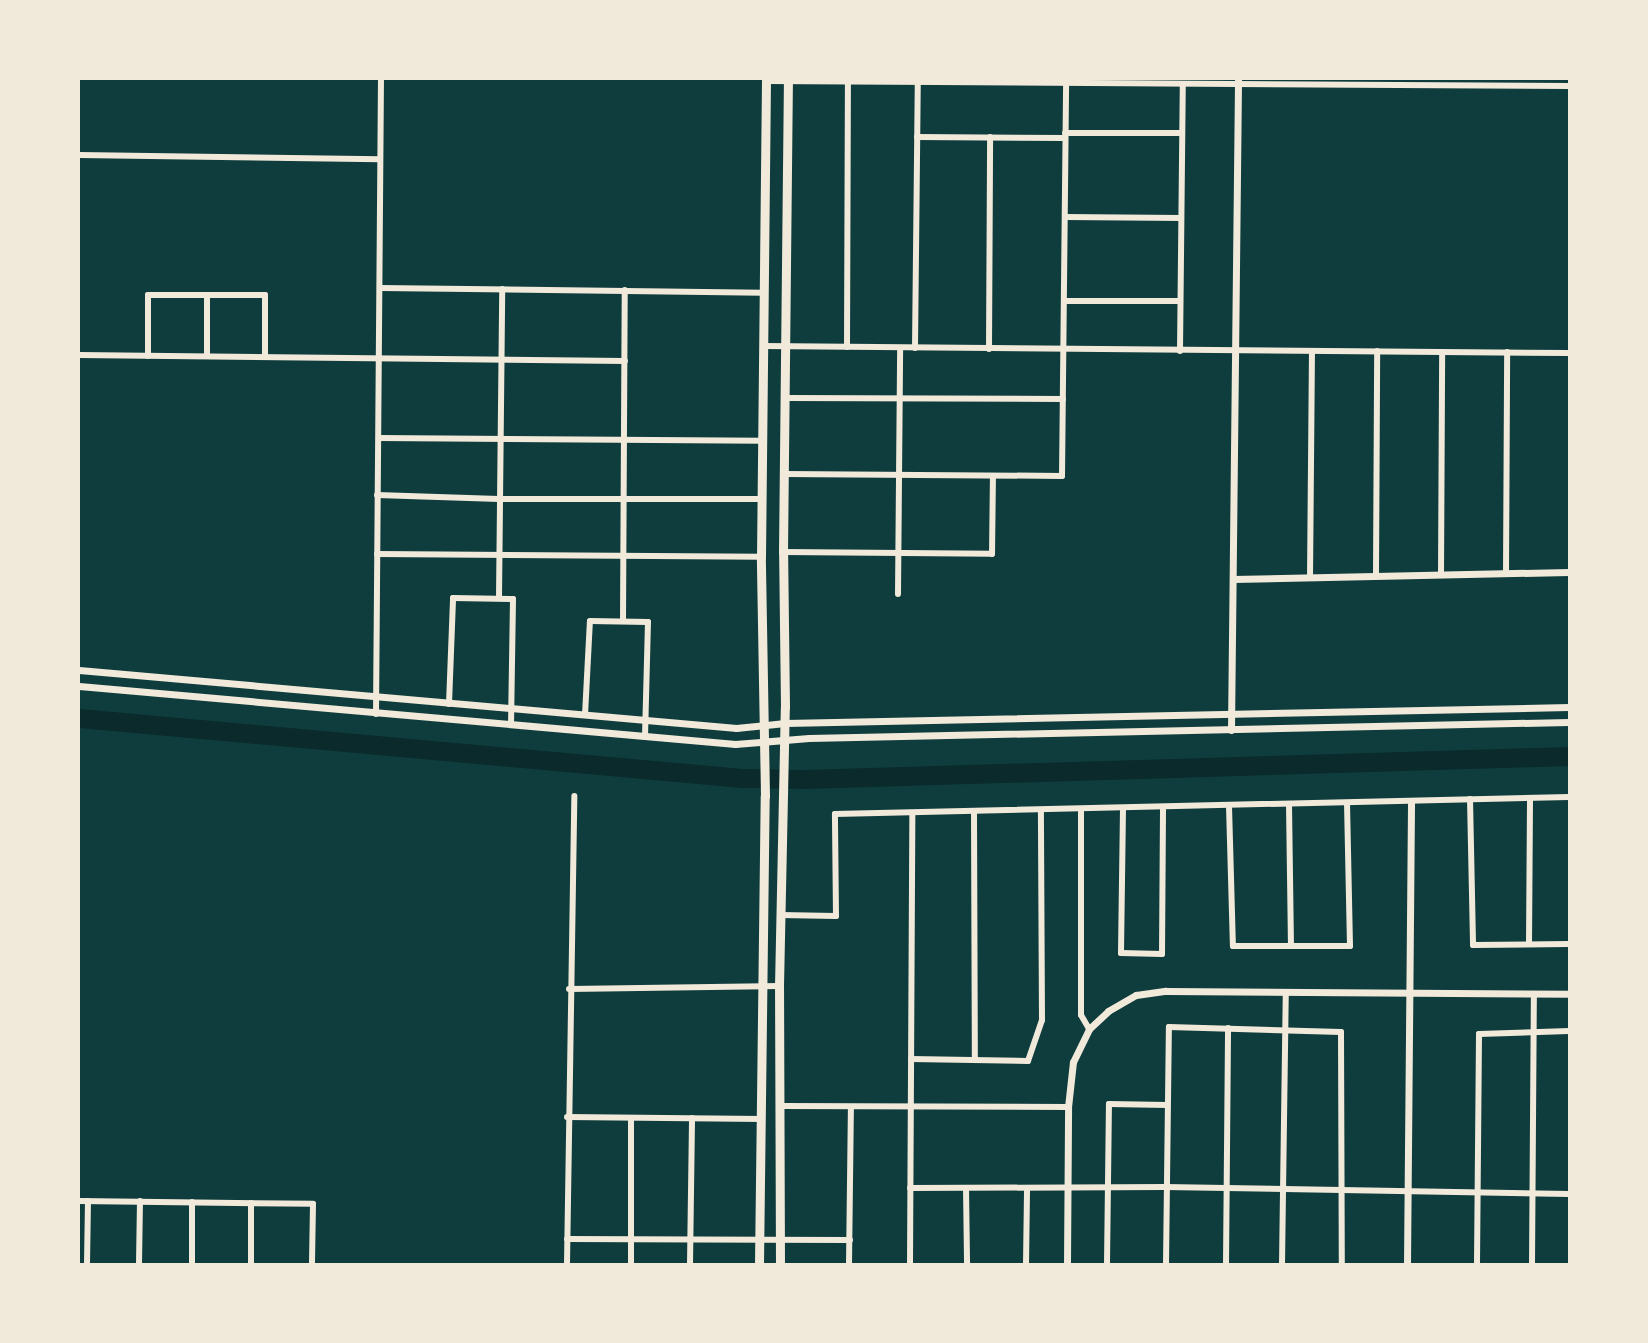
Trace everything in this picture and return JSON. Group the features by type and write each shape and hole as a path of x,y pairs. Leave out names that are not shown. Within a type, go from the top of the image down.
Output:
{"main road":[{"path":"760,1264 765,796 761,499 766,80"},
{"path":"780,1264 782,1106 779,986 785,758 783,552 788,80"}],"street":[{"path":"376,714 381,79"},
{"path":"766,80 1183,85 1238,82 1458,82 1569,86"},
{"path":"915,348 918,81"},
{"path":"847,347 848,82"},
{"path":"784,474 1062,477 1066,82"},
{"path":"1231,730 1238,82"},
{"path":"1180,351 1183,85"},
{"path":"917,137 1182,133"},
{"path":"989,137 989,349"},
{"path":"79,155 380,159"},
{"path":"1065,217 1181,218"},
{"path":"380,288 763,293"},
{"path":"499,598 499,359 502,289"},
{"path":"623,621 625,290"},
{"path":"148,356 148,295 207,295 265,295 265,356"},
{"path":"207,295 207,356"},
{"path":"1064,301 1180,302"},
{"path":"763,346 1569,353"},
{"path":"898,594 900,348"},
{"path":"1310,578 1312,351"},
{"path":"1376,575 1377,351"},
{"path":"1441,574 1442,352"},
{"path":"1506,573 1507,352"},
{"path":"79,355 625,361"},
{"path":"786,398 1063,399"},
{"path":"379,438 762,441"},
{"path":"783,552 992,554 993,476"},
{"path":"377,495 499,499 761,499"},
{"path":"377,554 761,557"},
{"path":"1233,579 1569,572"},
{"path":"449,704 453,598 513,598 511,724"},
{"path":"585,715 590,621 648,622 645,737"},
{"path":"79,670 736,728 785,723 1231,716 1569,707"},
{"path":"79,686 735,744 785,740 1569,722"},
{"path":"567,1264 569,989 575,796"},
{"path":"780,915 836,916 835,814 975,813 1569,797"},
{"path":"1470,799 1473,945 1569,944"},
{"path":"1529,944 1530,799"},
{"path":"1407,1264 1411,801"},
{"path":"1229,806 1233,946 1350,946 1347,803"},
{"path":"1289,804 1291,946"},
{"path":"1123,808 1122,953 1162,954 1163,807"},
{"path":"1081,810 1081,1015 1088,1029"},
{"path":"911,1059 1027,1061 1042,1020 1041,811"},
{"path":"975,813 975,1060"},
{"path":"910,1264 912,814"},
{"path":"569,989 779,986"},
{"path":"1067,1264 1068,1107 1073,1062 1088,1029 1108,1011 1136,995 1166,991 1569,994"},
{"path":"1282,1264 1286,992"},
{"path":"1532,1264 1534,995"},
{"path":"1166,1264 1169,1027 1340,1032 1342,1264"},
{"path":"1226,1264 1228,1028"},
{"path":"1477,1264 1479,1034 1569,1031"},
{"path":"1107,1264 1109,1104 1167,1105"},
{"path":"782,1106 1068,1107"},
{"path":"849,1264 850,1107"},
{"path":"567,1117 762,1118"},
{"path":"631,1118 631,1264"},
{"path":"690,1264 692,1118"},
{"path":"910,1188 1165,1187 1569,1194"},
{"path":"966,1188 967,1264"},
{"path":"1026,1264 1027,1188"},
{"path":"79,1201 313,1204 312,1264"},
{"path":"87,1264 88,1201"},
{"path":"139,1264 140,1202"},
{"path":"192,1202 192,1264"},
{"path":"251,1203 251,1264"},
{"path":"568,1239 850,1240"}],"waterway":[{"path":"79,718 742,778 804,779 1569,756"}]}
